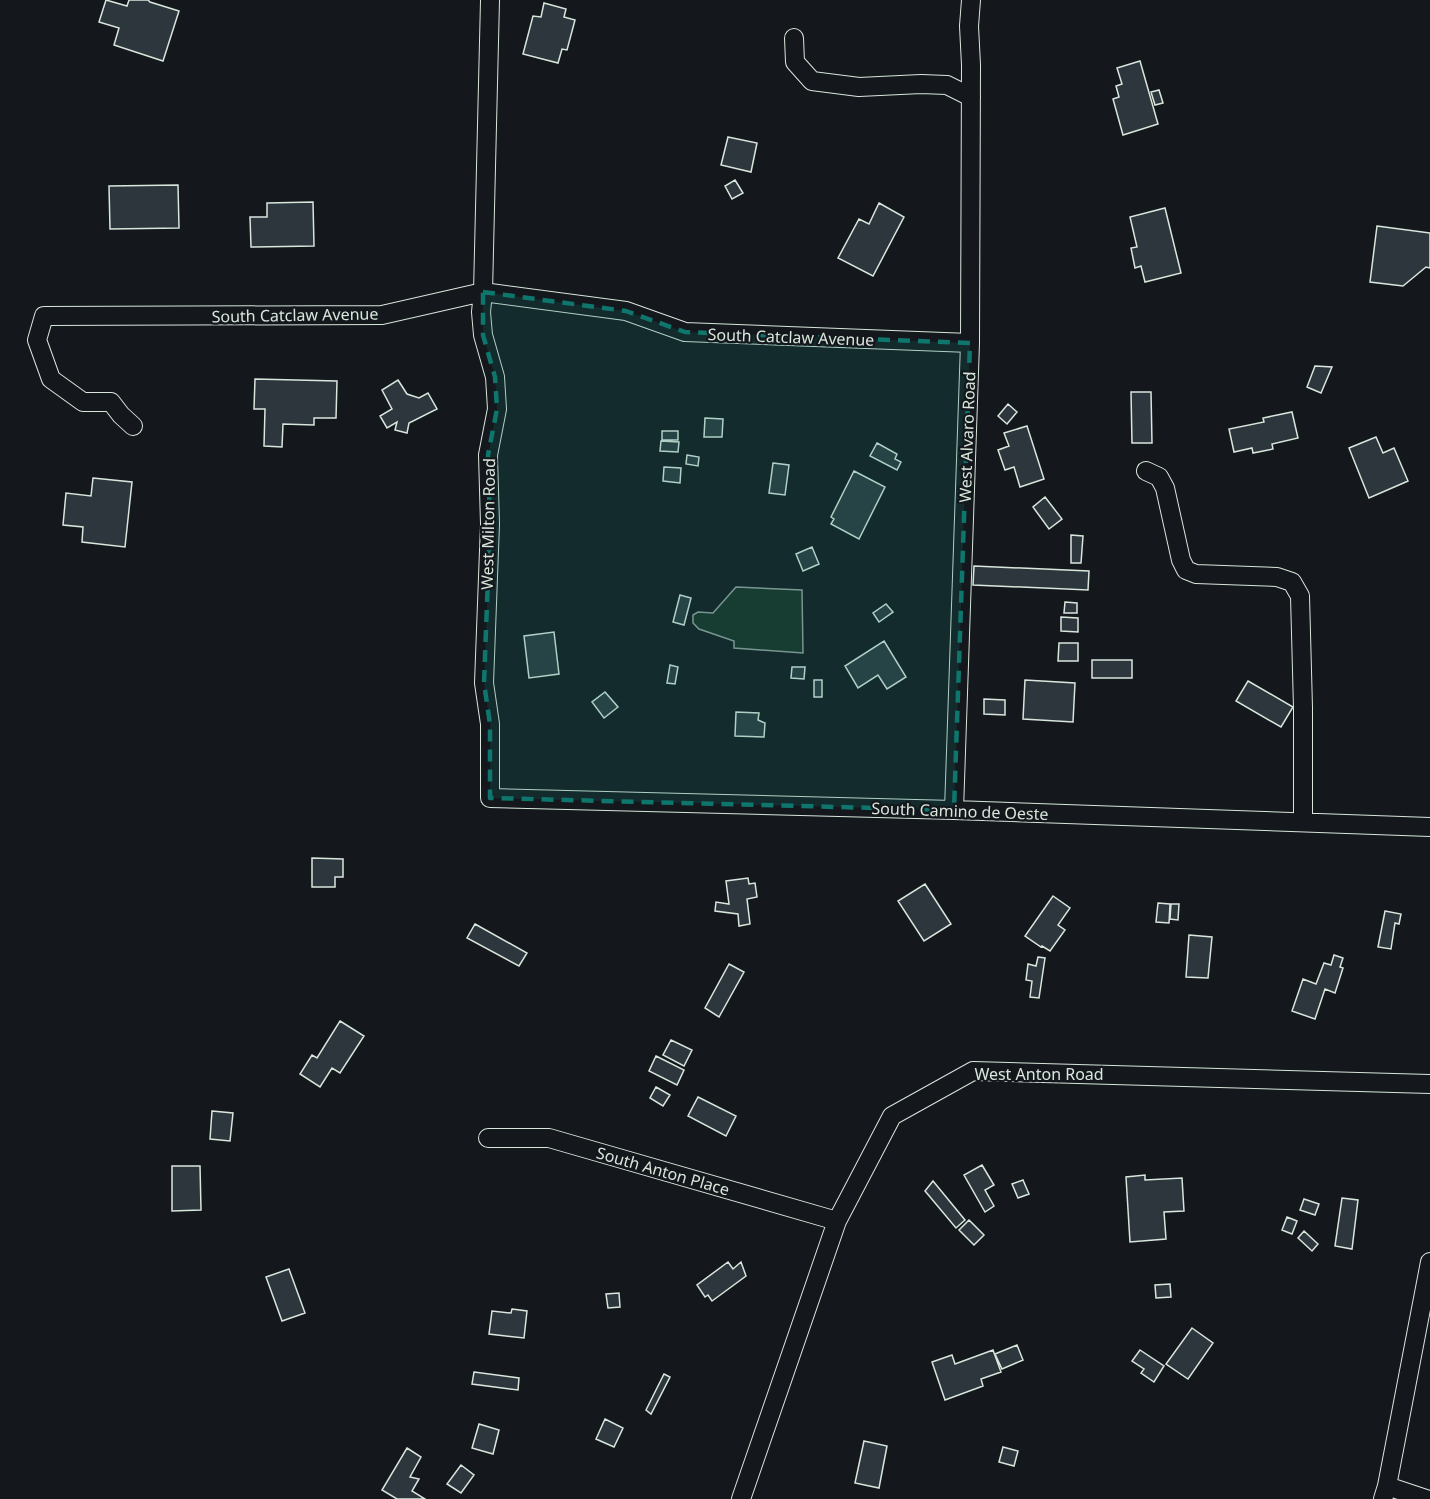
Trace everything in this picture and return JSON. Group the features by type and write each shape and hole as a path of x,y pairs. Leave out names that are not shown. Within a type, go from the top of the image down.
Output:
{"street":[{"name":"West Milton Road","path":"490,0 481,312 483,335 495,377 497,409 488,455 490,524 484,683 490,724 490,798"},
{"name":"West Alvaro Road","path":"954,810 970,343 971,65 969,26 971,0"},
{"path":"794,38 795,62 812,81 859,87 947,84 971,97"},
{"name":"South Catclaw Avenue","path":"133,426 111,402 83,402 51,379 37,340 44,316 382,315 483,292 626,311 685,332 970,343"},
{"path":"1146,471 1159,477 1165,488 1181,560 1186,570 1196,574 1277,577 1292,582 1300,596 1303,822"},
{"name":"South Camino de Oeste","path":"490,798 954,810 1430,827"},
{"name":"West Anton Road","path":"741,1499 837,1221 892,1116 972,1071 1430,1084"},
{"name":"South Anton Place","path":"488,1138 549,1138 837,1221"},
{"path":"1426,1499 1385,1492 1430,1262"}],"highlighted area":[{"path":"483,292 626,311 685,332 970,343 954,810 490,798 490,724 484,683 490,524 488,455 497,409 495,377 483,335"}],"green space":[{"path":"736,587 802,590 803,653 734,648 734,641 699,629 693,623 693,615 698,612 713,613"}],"building":[{"path":"106,0 127,6 129,0 148,0 179,11 163,61 114,45 119,28 99,22"},
{"path":"544,3 566,9 564,17 575,20 567,50 562,49 558,63 523,54 533,16 541,17"},
{"path":"1140,61 1158,124 1123,135 1113,99 1119,97 1116,86 1122,84 1117,68"},
{"path":"1159,90 1163,103 1155,105 1151,92"},
{"path":"728,137 757,143 751,172 721,165"},
{"path":"735,180 743,193 732,199 725,186"},
{"path":"178,185 179,228 110,229 109,186"},
{"path":"313,202 314,246 251,247 250,217 267,217 267,203"},
{"path":"879,203 904,217 873,276 838,258 859,219 869,224"},
{"path":"1165,208 1181,273 1145,282 1141,266 1135,268 1131,248 1137,247 1130,217"},
{"path":"1377,226 1430,233 1430,268 1426,267 1403,286 1370,282"},
{"path":"1315,366 1332,367 1321,393 1307,387"},
{"path":"255,379 337,381 336,418 314,418 314,425 283,424 282,447 264,446 265,409 254,409"},
{"path":"398,380 407,394 419,398 428,393 437,409 409,423 407,433 395,430 397,422 387,428 380,416 392,409 382,390"},
{"path":"1131,392 1151,392 1152,443 1132,443"},
{"path":"1008,404 1017,412 1007,424 998,416"},
{"path":"1292,412 1298,438 1272,444 1273,449 1253,453 1252,448 1234,452 1229,429 1264,422 1263,418"},
{"path":"705,418 723,419 722,437 704,437"},
{"path":"1027,426 1044,479 1020,487 1014,467 1005,470 998,450 1009,446 1004,433"},
{"path":"662,431 678,431 678,440 662,440"},
{"path":"1376,437 1383,453 1394,448 1408,481 1369,498 1349,448"},
{"path":"661,441 679,442 678,452 660,451"},
{"path":"877,443 897,454 895,459 901,462 897,470 870,456"},
{"path":"687,455 699,457 698,466 686,464"},
{"path":"773,463 789,465 785,495 769,493"},
{"path":"664,467 681,468 680,483 663,481"},
{"path":"854,471 885,487 859,539 831,524 834,519 831,517"},
{"path":"93,478 132,482 125,547 82,542 83,527 63,525 66,493 91,496"},
{"path":"1045,497 1062,519 1049,529 1033,507"},
{"path":"1071,535 1083,536 1081,563 1071,563"},
{"path":"812,547 819,564 803,571 796,554"},
{"path":"974,566 1089,571 1088,590 973,585"},
{"path":"680,595 691,598 684,625 673,622"},
{"path":"1065,602 1077,603 1077,613 1064,613"},
{"path":"886,604 893,612 879,622 873,613"},
{"path":"1061,617 1078,618 1078,632 1061,631"},
{"path":"554,632 559,674 529,678 524,636"},
{"path":"884,641 906,677 887,689 878,675 858,688 845,666"},
{"path":"1059,643 1078,643 1078,661 1058,661"},
{"path":"1092,660 1132,660 1132,678 1092,678"},
{"path":"670,665 678,667 675,684 667,683"},
{"path":"792,667 805,667 804,679 791,678"},
{"path":"814,680 822,680 822,697 814,697"},
{"path":"1025,680 1075,683 1073,722 1023,719"},
{"path":"1248,681 1293,707 1281,727 1236,701"},
{"path":"605,692 618,707 604,718 592,702"},
{"path":"984,699 1005,700 1005,715 984,714"},
{"path":"736,712 759,713 758,720 765,723 764,737 735,736"},
{"path":"312,858 343,859 343,877 335,877 335,887 312,887"},
{"path":"748,878 749,884 755,883 757,897 747,899 750,924 739,926 738,914 715,911 716,902 729,904 726,881"},
{"path":"925,884 951,924 924,941 898,901"},
{"path":"1053,896 1070,908 1058,925 1065,930 1050,951 1025,936"},
{"path":"1158,903 1170,904 1169,923 1156,922"},
{"path":"1171,904 1179,904 1178,920 1170,919"},
{"path":"1385,911 1401,914 1399,924 1395,923 1391,949 1378,947"},
{"path":"475,924 527,953 519,966 467,938"},
{"path":"1189,935 1212,937 1208,978 1186,977"},
{"path":"1334,955 1343,958 1340,967 1343,968 1335,993 1325,989 1315,1019 1292,1011 1303,979 1316,984 1324,963 1331,965"},
{"path":"1038,957 1045,958 1039,998 1030,997 1032,981 1026,980 1028,964 1036,966"},
{"path":"729,964 744,972 719,1017 705,1008"},
{"path":"340,1021 364,1036 340,1073 332,1068 320,1087 300,1074 312,1055 317,1058"},
{"path":"671,1040 692,1050 684,1066 663,1055"},
{"path":"656,1056 684,1070 677,1085 649,1071"},
{"path":"656,1087 670,1095 663,1106 650,1098"},
{"path":"698,1097 736,1116 726,1136 688,1116"},
{"path":"212,1111 233,1113 230,1141 210,1139"},
{"path":"982,1165 994,1185 985,1190 994,1206 985,1212 964,1175"},
{"path":"172,1166 200,1166 201,1210 172,1211"},
{"path":"1145,1175 1145,1180 1182,1178 1184,1211 1164,1212 1166,1239 1130,1242 1126,1177"},
{"path":"1023,1180 1029,1194 1018,1198 1012,1184"},
{"path":"933,1181 965,1220 956,1228 925,1191"},
{"path":"1342,1198 1358,1200 1352,1249 1335,1246"},
{"path":"1304,1199 1319,1204 1315,1215 1300,1210"},
{"path":"1287,1217 1297,1221 1292,1234 1282,1230"},
{"path":"969,1220 984,1235 974,1245 959,1230"},
{"path":"1304,1231 1318,1244 1312,1251 1298,1238"},
{"path":"728,1262 733,1269 741,1262 746,1276 712,1301 708,1295 705,1297 697,1285"},
{"path":"289,1269 305,1313 282,1321 266,1277"},
{"path":"1170,1284 1171,1297 1156,1298 1155,1285"},
{"path":"619,1293 620,1307 608,1308 606,1294"},
{"path":"512,1309 527,1311 524,1338 489,1334 492,1311 511,1313"},
{"path":"1192,1328 1213,1343 1188,1379 1166,1364"},
{"path":"1017,1345 1023,1360 1002,1369 995,1354"},
{"path":"993,1350 1001,1372 981,1379 983,1386 945,1400 932,1362 952,1355 955,1364"},
{"path":"1140,1350 1164,1366 1154,1382 1141,1373 1144,1369 1132,1361"},
{"path":"474,1372 519,1378 518,1390 472,1384"},
{"path":"664,1374 670,1377 651,1414 646,1410"},
{"path":"605,1419 623,1428 614,1447 596,1439"},
{"path":"479,1424 499,1430 493,1454 472,1448"},
{"path":"864,1441 887,1446 879,1488 855,1483"},
{"path":"1003,1447 1018,1451 1014,1466 999,1462"},
{"path":"407,1448 421,1457 410,1477 419,1479 412,1491 425,1499 397,1499 382,1490"},
{"path":"461,1465 474,1475 461,1493 447,1484"}]}
